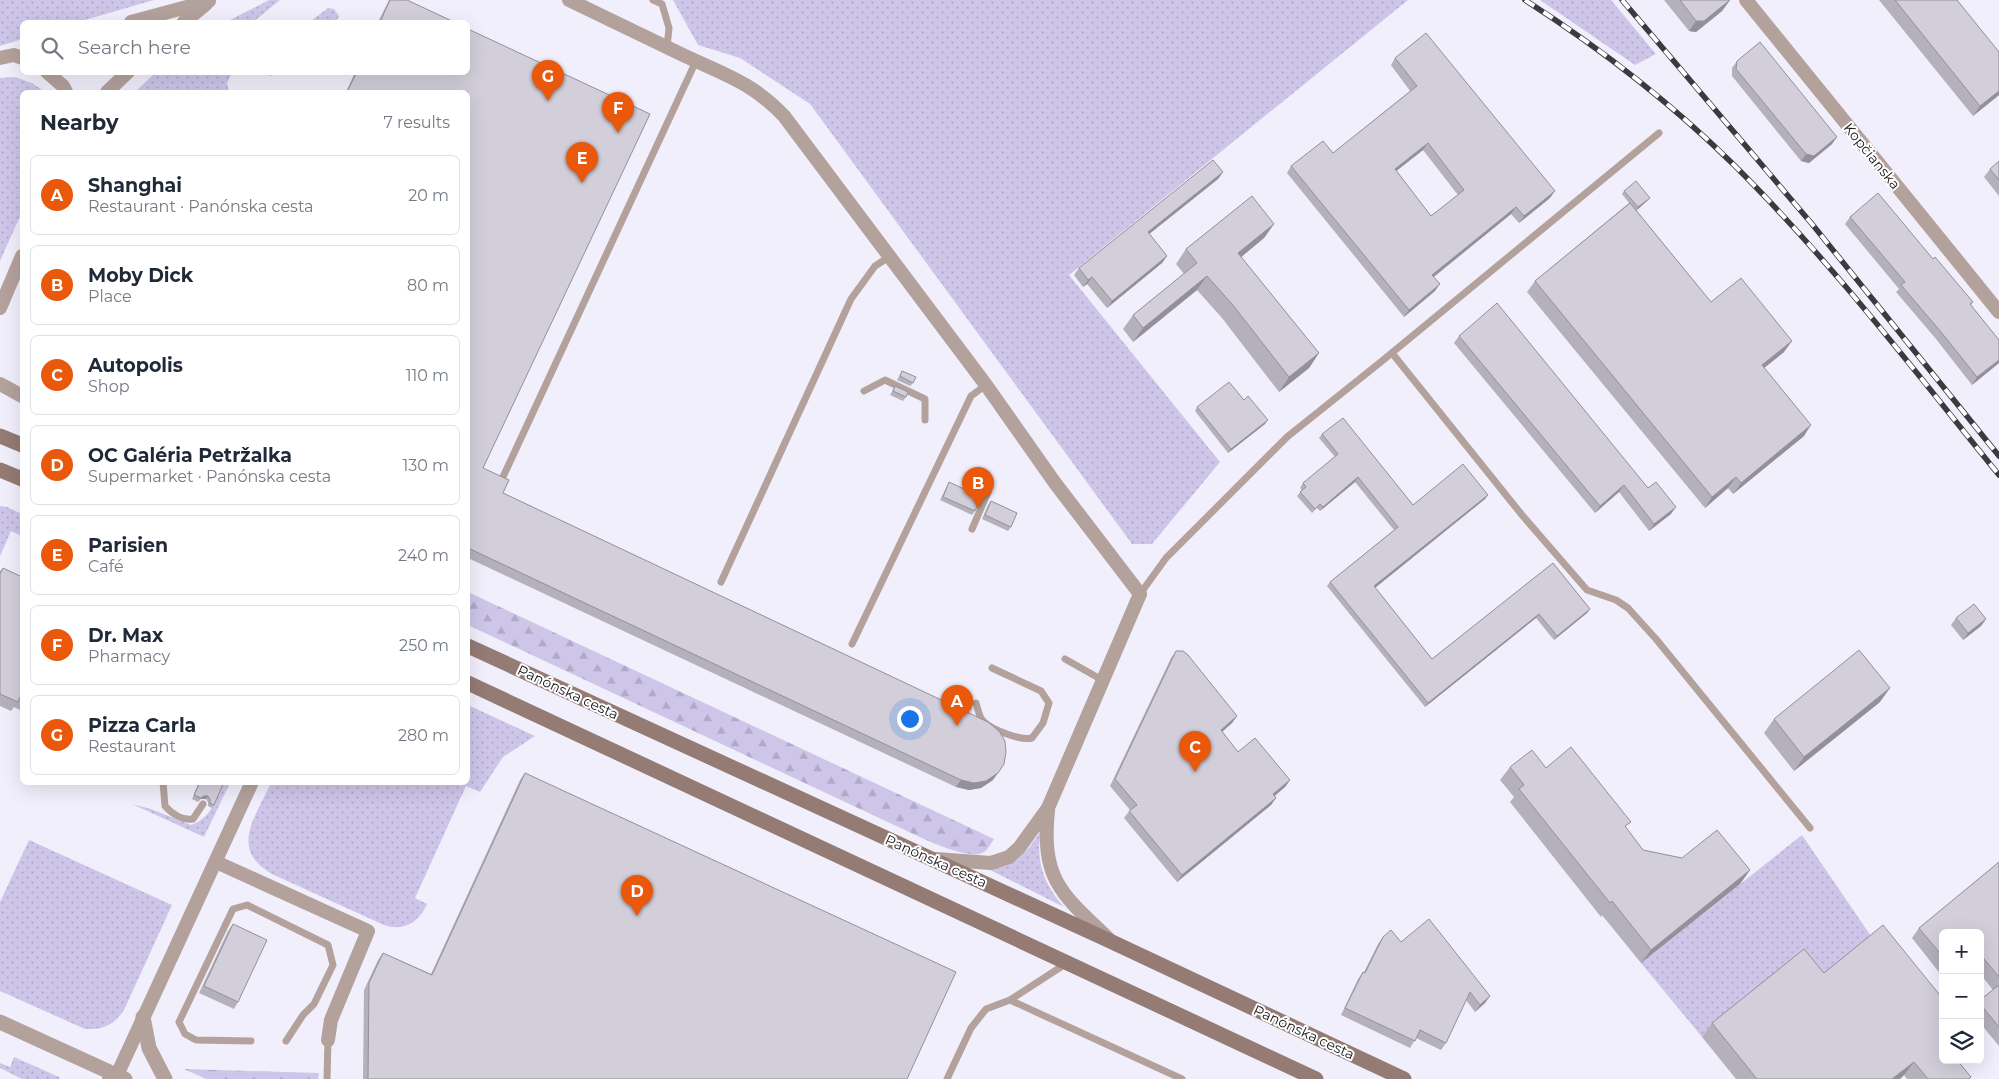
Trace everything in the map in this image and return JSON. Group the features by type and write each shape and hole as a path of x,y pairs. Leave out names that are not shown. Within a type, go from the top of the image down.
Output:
{"main road":[{"path":"0,436 20,444"},
{"path":"0,470 20,478"},
{"name":"Panónska cesta","path":"470,647 1110,941 1404,1079"},
{"path":"470,684 1316,1079"}],"street":[{"path":"138,20 211,0"},
{"path":"186,20 211,0"},
{"path":"569,0 696,61 724,72 768,99 784,116 986,385 1055,483 1140,594 1048,808 1019,848 1003,860 991,864 932,859"},
{"name":"Kopčianska","path":"1746,0 1999,312"},
{"path":"50,75 65,90"},
{"path":"109,90 125,75"},
{"path":"0,308 20,261"},
{"path":"0,384 20,395"},
{"path":"0,1022 117,1078 143,1017 251,785"},
{"path":"1048,808 1046,842 1048,860 1054,879 1072,904 1110,941"},
{"path":"216,862 368,931 331,1020 328,1040"},
{"path":"143,1017 149,1048 165,1079"}],"lane":[{"path":"654,0 662,4 669,28 667,47"},
{"path":"502,479 696,61"},
{"path":"1140,594 1166,558 1288,437 1659,133"},
{"path":"721,582 851,299 875,266 889,258"},
{"path":"1392,353 1522,515 1587,590 1616,600 1628,608 1656,639 1810,828"},
{"path":"864,391 884,380 925,399 925,420"},
{"path":"852,644 971,396 986,385"},
{"path":"972,529 988,492"},
{"path":"1065,659 1104,681"},
{"path":"976,702 980,717 984,723 1020,739 1032,738 1044,722 1049,703 1044,694 992,668"},
{"path":"163,785 165,806 186,820 194,819 203,804"},
{"path":"251,1041 196,1040 185,1034 179,1022 233,909 247,905 328,945 333,965 314,1004 303,1016 286,1041"},
{"path":"947,1079 971,1028 986,1009 1010,1000 1068,963"},
{"path":"1010,1000 1182,1079"},
{"path":"327,1079 328,1040"}],"green space":[{"path":"0,0 154,0 85,20 20,20 20,40 0,46"},
{"path":"269,0 280,0 255,20 230,20"},
{"path":"673,0 1408,0 1069,275 1220,462 1152,544 1132,544 810,104 740,58 698,45"},
{"path":"1540,0 1611,0 1656,54 1635,65"},
{"path":"328,8 334,9 339,16 337,20 313,20"},
{"path":"153,75 231,75 227,83 229,90 137,90"},
{"path":"15,77 32,83 42,90 20,90 20,216 0,261 0,78"},
{"path":"0,506 20,513 20,535 11,531 0,556"},
{"path":"470,593 994,839 987,850 979,854 964,853 931,842 470,626"},
{"path":"470,706 535,736 503,757 480,792 466,786 415,898 427,904 420,916 404,926 391,927 384,925 274,875 260,865 252,855 249,844 249,833 270,785 470,785"},
{"path":"222,785 229,785 204,837 132,804 151,809 191,825 203,818 215,802"},
{"path":"1041,831 1039,852 1043,872 1051,890 1064,907 984,867 994,868 1017,859"},
{"path":"1802,835 1873,939 1814,987 1794,963 1702,1037 1641,963"},
{"path":"29,840 172,905 124,1010 108,1026 97,1029 85,1029 0,991 0,902"},
{"path":"14,1057 60,1079 22,1079 0,1068 0,1063 10,1067"},
{"path":"184,1069 319,1073 318,1079 206,1079"}],"building":[{"path":"390,0 407,0 450,20 381,20"},
{"path":"1680,0 1730,0 1704,21 1696,21"},
{"path":"1895,0 1957,0 1999,52 1999,91 1980,106"},
{"path":"470,30 650,114 483,468 509,480 503,493 988,722 999,731 1005,741 1004,764 998,773 986,781 974,783 961,780 470,549 470,90 348,90 356,75 470,75"},
{"path":"1426,33 1555,191 1524,216 1516,207 1432,275 1440,284 1409,310 1291,166 1323,141 1333,153 1417,86 1395,58","holes":["1428,143 1464,190 1431,216 1395,169"]},
{"path":"1760,42 1837,137 1814,156 1806,154 1736,69 1737,61"},
{"path":"1213,160 1223,172 1148,232 1167,256 1112,301 1092,277 1088,280 1079,268"},
{"path":"1999,161 1999,180 1990,169"},
{"path":"1636,181 1650,198 1638,207 1624,191"},
{"path":"1878,193 1933,259 1935,257 1973,302 1970,304 1999,340 1999,360 1977,377 1901,285 1905,282 1850,217"},
{"path":"1252,196 1274,224 1238,253 1319,353 1289,377 1232,304 1207,276 1143,328 1133,315 1197,263 1186,249"},
{"path":"1630,203 1711,302 1741,278 1792,341 1762,365 1811,425 1741,483 1736,477 1712,497 1535,281"},
{"path":"1497,303 1648,488 1656,482 1676,507 1654,524 1624,485 1600,506 1459,336"},
{"path":"902,371 916,377 913,383 900,376"},
{"path":"1229,382 1244,400 1248,396 1268,420 1231,449 1197,407"},
{"path":"895,386 908,392 906,397 893,391"},
{"path":"1343,418 1413,505 1463,464 1488,495 1374,586 1432,659 1553,563 1590,609 1557,636 1539,614 1428,703 1330,582 1398,527 1358,477 1323,507 1320,504 1315,509 1300,492 1306,487 1303,483 1338,454 1322,434"},
{"path":"949,482 981,497 975,511 943,497"},
{"path":"991,501 1017,513 1011,527 985,515"},
{"path":"3,568 20,576 20,697 18,702 0,694 0,574"},
{"path":"1974,604 1986,619 1968,633 1956,618"},
{"path":"1859,650 1890,688 1804,757 1774,719"},
{"path":"1176,651 1183,651 1188,655 1237,716 1221,730 1238,752 1255,738 1290,780 1273,794 1276,798 1182,875 1129,811 1137,805 1115,779"},
{"path":"1571,747 1631,822 1625,826 1643,850 1682,858 1717,830 1750,870 1651,950 1612,901 1610,903 1519,789 1524,785 1510,767 1532,750 1546,768"},
{"path":"525,773 956,972 907,1079 368,1079 369,983 383,953 432,975"},
{"path":"199,785 223,785 214,805 210,803 208,796 201,798 194,795"},
{"path":"1999,862 1999,977 1984,959 1984,929 1939,929 1939,952 1919,928"},
{"path":"1429,919 1490,996 1480,1005 1470,992 1446,1043 1420,1030 1415,1041 1345,1008 1383,937 1391,930 1401,942"},
{"path":"233,924 267,940 238,1002 204,986"},
{"path":"1883,925 1939,994 1939,1064 1960,1064 1971,1077 1969,1079 1928,1079 1914,1062 1892,1079 1757,1079 1712,1023 1804,949 1824,973"},
{"path":"1999,985 1999,1027 1984,1009 1984,997"}],"railway":[{"path":"1525,0 1580,37 1634,77 1733,164 1837,277 1903,355 1999,475"},
{"path":"1622,0 1812,224 1999,456"}],"place":[{"name":"Pizza Carla","path":"548,101"},
{"name":"Dr. Max","path":"618,133"},
{"name":"Parisien","path":"582,183"},
{"name":"Moby Dick","path":"978,508"},
{"name":"Shanghai","path":"957,726"},
{"name":"Autopolis","path":"1195,772"},
{"name":"OC Galéria Petržalka","path":"637,916"}]}
